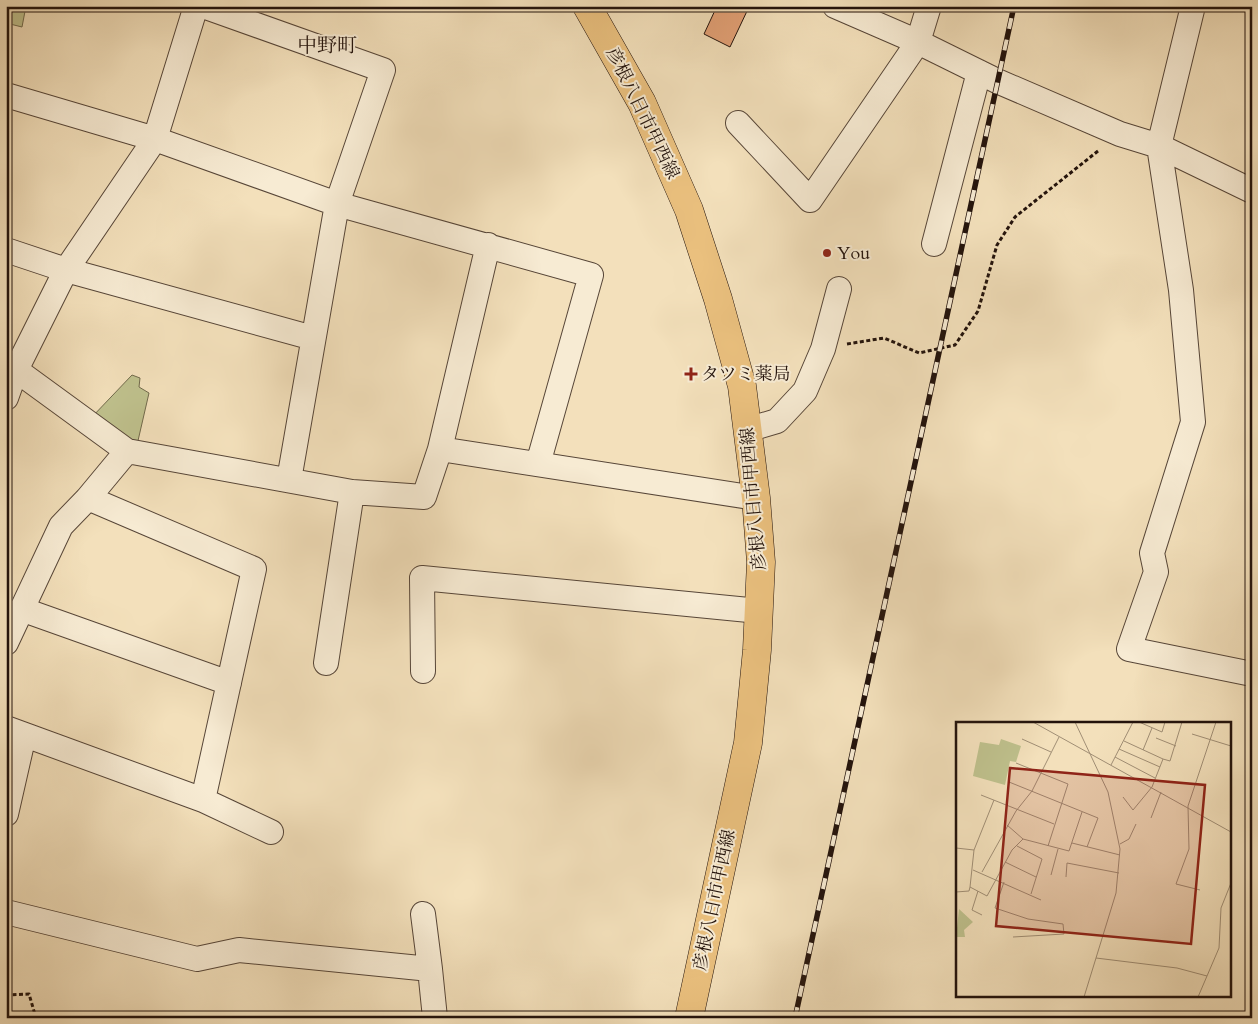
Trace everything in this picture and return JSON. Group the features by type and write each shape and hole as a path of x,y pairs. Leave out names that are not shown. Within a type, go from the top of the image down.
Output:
{"main road":[{"name":"彦根八日市甲西線","path":"587,6 642,103 689,210 734,352 742,386 756,498 761,562 759,611 748,743 688,1018"}],"street":[{"path":"6,398 16,370 66,270 155,139 196,6"},
{"path":"203,6 383,70 337,204 289,480"},
{"path":"835,6 1120,134 1159,146 1252,191"},
{"path":"738,123 810,200 918,42 929,6"},
{"path":"1193,6 1159,146 1181,290 1192,422 1152,553 1156,572 1129,649 1252,674"},
{"path":"934,244 979,72"},
{"path":"6,95 155,139 337,204 592,275 538,464"},
{"path":"16,370 127,451 352,492 424,497 440,449 488,245"},
{"path":"6,250 66,270 313,338"},
{"path":"747,430 777,421 805,391 817,362 839,289"},
{"path":"440,449 756,498"},
{"path":"6,643 60,526 88,498 127,451"},
{"path":"326,663 352,492"},
{"path":"88,498 254,569 203,800"},
{"path":"423,671 422,578 759,611"},
{"path":"21,609 229,683"},
{"path":"6,814 15,732 203,800 271,832"},
{"path":"6,912 197,959 239,950 430,969"},
{"path":"423,914 435,1018"}],"path":[{"path":"817,362 839,345 884,338 919,353 955,345 978,311 997,244 1015,217 1120,134"},
{"path":"6,995 29,994 36,1018"}],"green space":[{"path":"6,6 26,6 22,27 6,23"},
{"path":"132,375 140,378 139,387 149,393 137,445 91,418"}],"building":[{"path":"717,6 742,6 748,9 730,47 704,34"}],"railway":[{"path":"795,1018 1014,6"}],"place":[{"name":"You","path":"827,253"},
{"name":"タツミ薬局","path":"691,374"}],"district":[{"name":"中野町","path":"327,45"}]}
